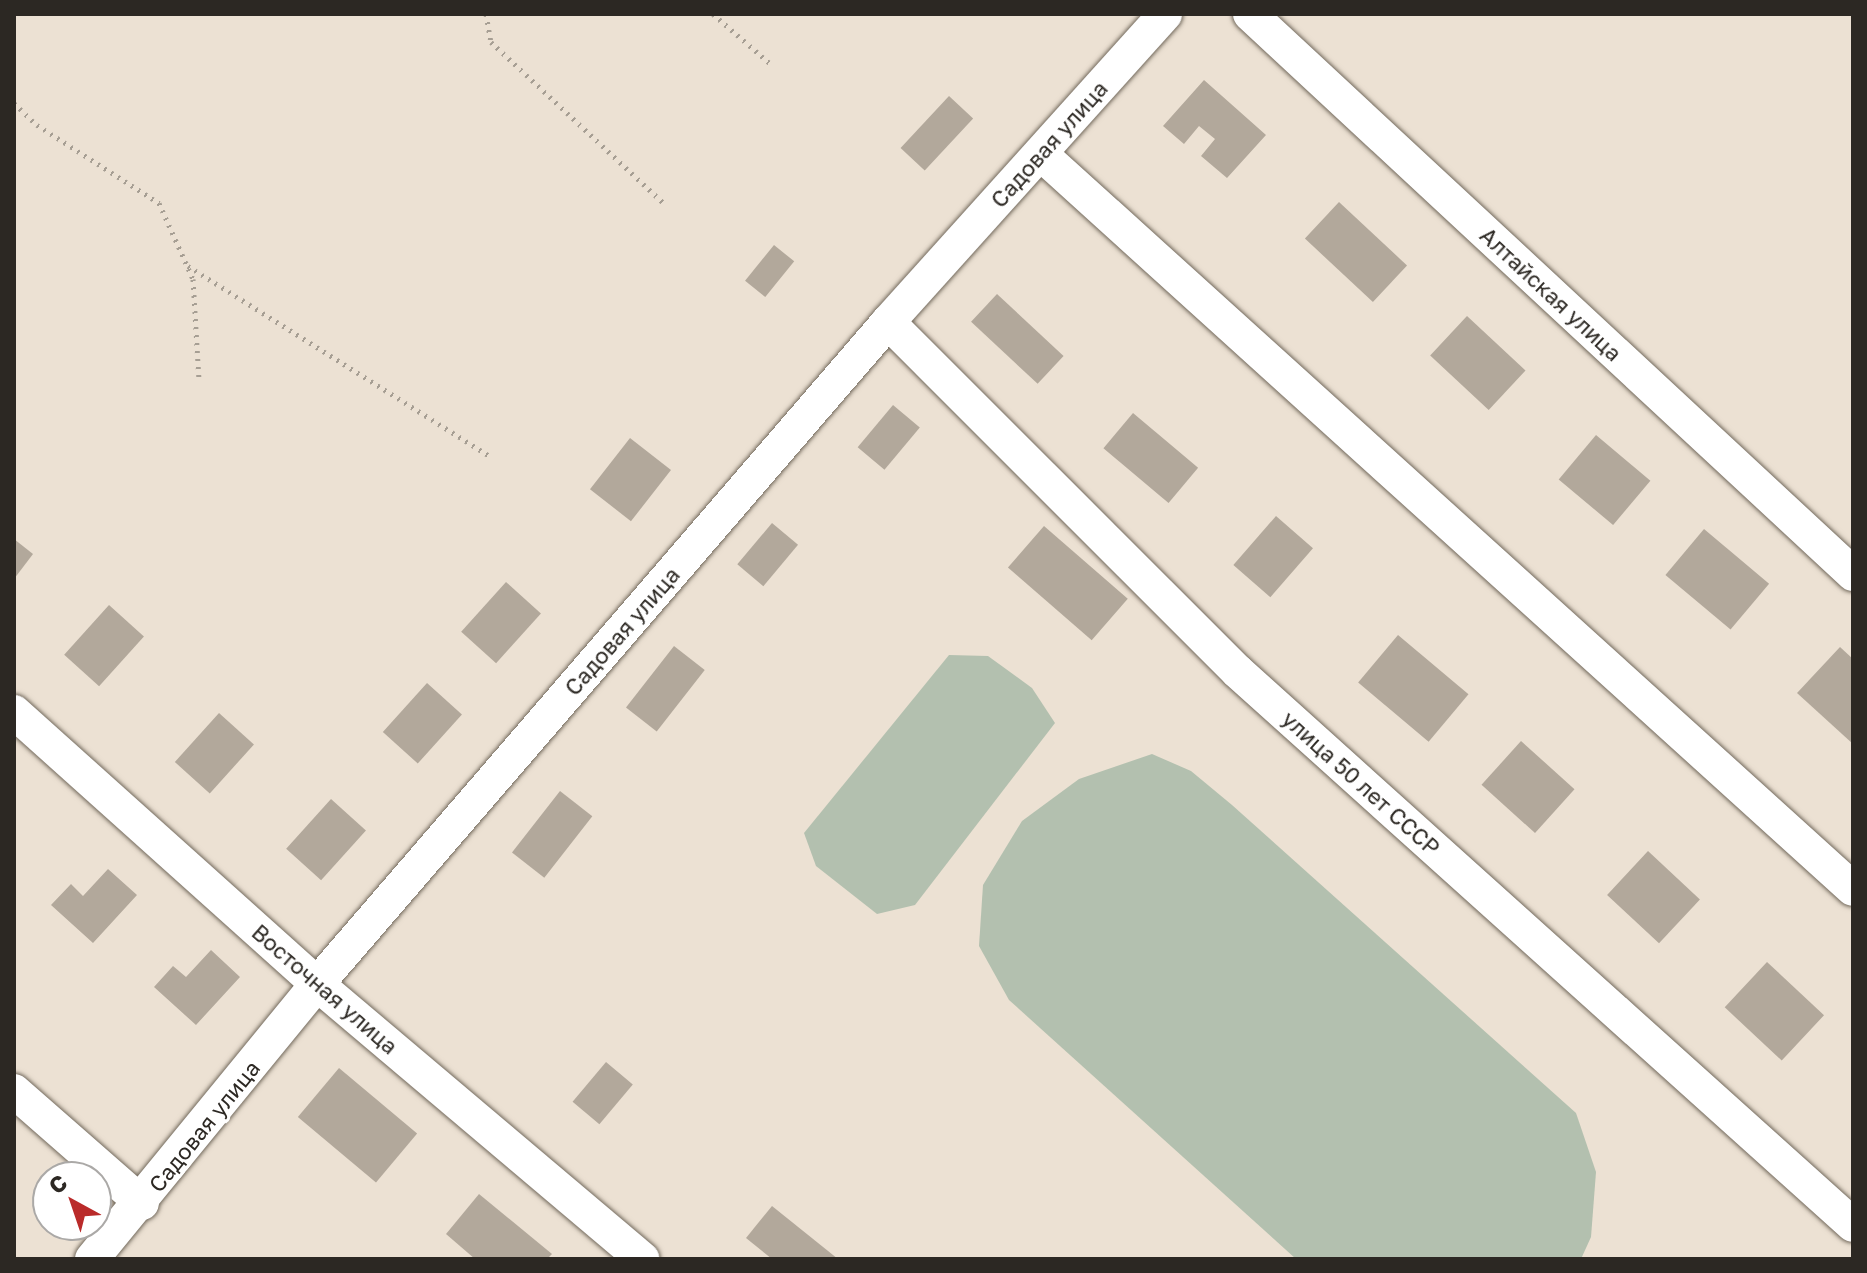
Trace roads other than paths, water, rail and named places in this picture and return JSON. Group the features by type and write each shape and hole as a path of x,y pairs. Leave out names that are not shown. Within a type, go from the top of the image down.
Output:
{"street":[{"name":"Садовая улица","path":"92,1259 142,1203 317,984 888,322 1165,14"},
{"name":"Алтайская улица","path":"1250,14 1849,564"},
{"path":"1041,154 1853,889"},
{"name":"улица 50 лет СССР","path":"888,322 1237,671 1853,1225"},
{"name":"Восточная улица","path":"14,712 317,984 642,1259"},
{"path":"14,1091 142,1203"}]}
